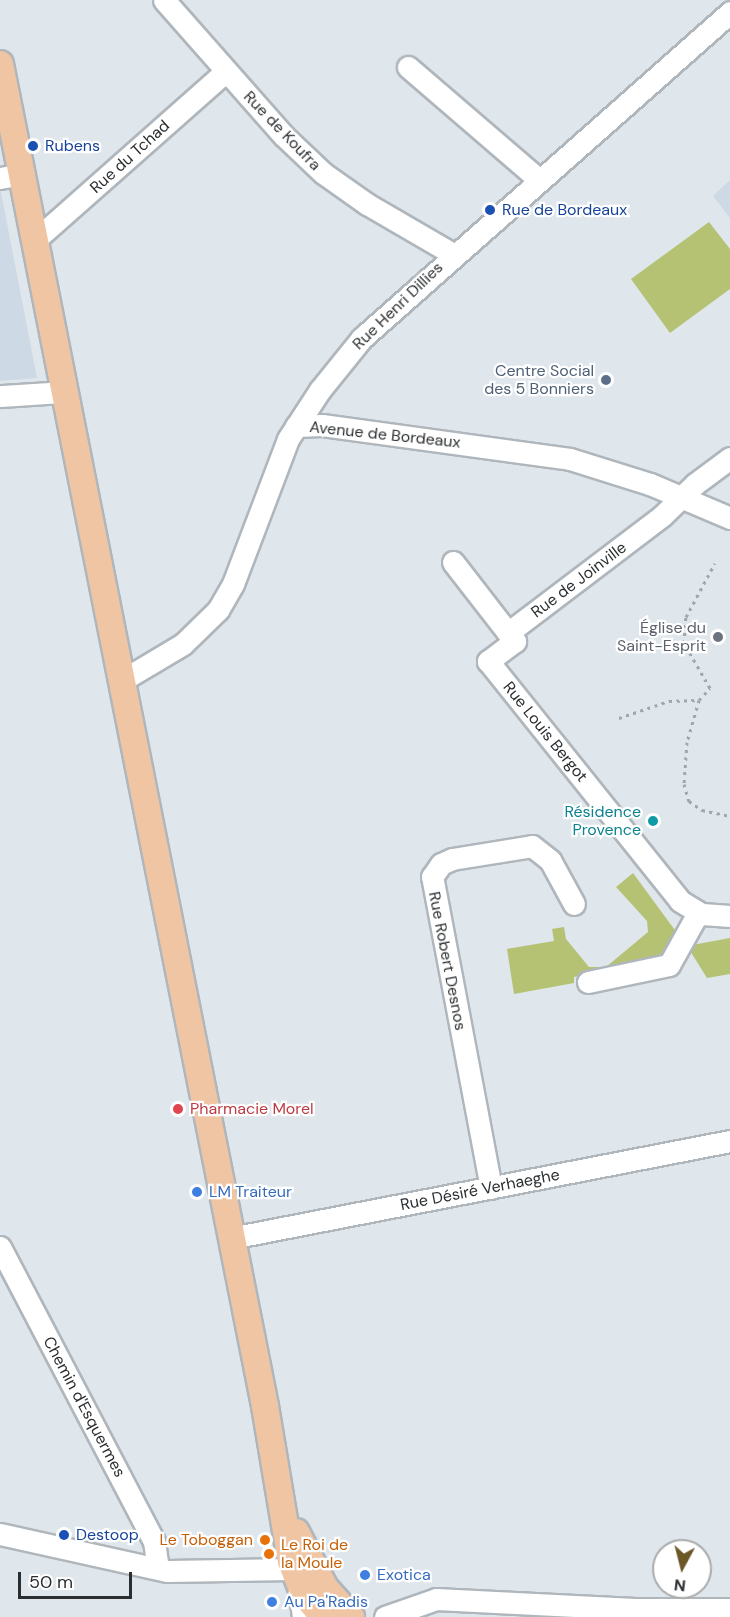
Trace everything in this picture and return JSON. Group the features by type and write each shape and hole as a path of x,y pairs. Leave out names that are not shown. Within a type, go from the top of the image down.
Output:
{"main road":[{"path":"0,64 11,176 34,241 277,1468 299,1569 324,1617"},
{"path":"299,1569 325,1588 351,1617"}],"street":[{"name":"Rue de Koufra","path":"164,0 284,136 323,173 367,204 453,254"},
{"name":"Rue Henri Dillies","path":"120,681 183,644 218,610 233,584 296,426 362,338 453,254 730,12"},
{"path":"408,67 538,179"},
{"name":"Rue du Tchad","path":"34,241 226,71"},
{"path":"0,396 63,392"},
{"name":"Avenue de Bordeaux","path":"296,426 314,438 650,484 730,518"},
{"name":"Rue de Joinville","path":"488,661 515,641 508,633 662,516 681,497 730,458"},
{"path":"453,562 508,633"},
{"name":"Rue Louis Bergot","path":"488,661 680,901 698,913"},
{"name":"Rue Robert Desnos","path":"491,1188 432,877 441,864 452,859 532,846 550,860 574,904"},
{"path":"588,982 669,965 698,913 730,916"},
{"name":"Rue Désiré Verhaeghe","path":"231,1238 730,1141"},
{"name":"Chemin d'Esquermes","path":"0,1247 154,1541 158,1569"},
{"path":"0,1534 158,1569 299,1569 338,1617"},
{"path":"299,1569 303,1617"},
{"path":"385,1617 431,1600 604,1612 730,1609"},
{"path":"429,1617 441,1607 462,1601"}],"path":[{"path":"715,563 686,617 684,643 710,688 699,700 687,742 684,784 689,801 702,810 730,816"},
{"path":"619,718 669,701 699,700"}],"shaded area":[{"path":"730,180 730,218 713,196"},
{"path":"0,187 37,378 0,381"}],"green space":[{"path":"709,222 730,249 730,289 670,333 631,279"},
{"path":"633,873 680,937 664,962 574,977 574,983 514,994 507,949 554,941 552,929 564,927 566,939 589,967 606,967 648,932 647,921 616,887"},
{"path":"730,938 730,974 707,978 687,946"}],"place":[{"name":"Rubens","path":"33,146"},
{"name":"Rue de Bordeaux","path":"490,210"},
{"name":"Centre Social des 5 Bonniers","path":"606,380"},
{"name":"Église du Saint-Esprit","path":"718,637"},
{"name":"Résidence Provence","path":"653,821"},
{"name":"Pharmacie Morel","path":"178,1109"},
{"name":"LM Traiteur","path":"197,1192"},
{"name":"Destoop","path":"64,1535"},
{"name":"Le Toboggan","path":"265,1540"},
{"name":"Le Roi de la Moule","path":"269,1554"},
{"name":"Exotica","path":"365,1575"},
{"name":"Au Pa'Radis","path":"272,1602"}]}
